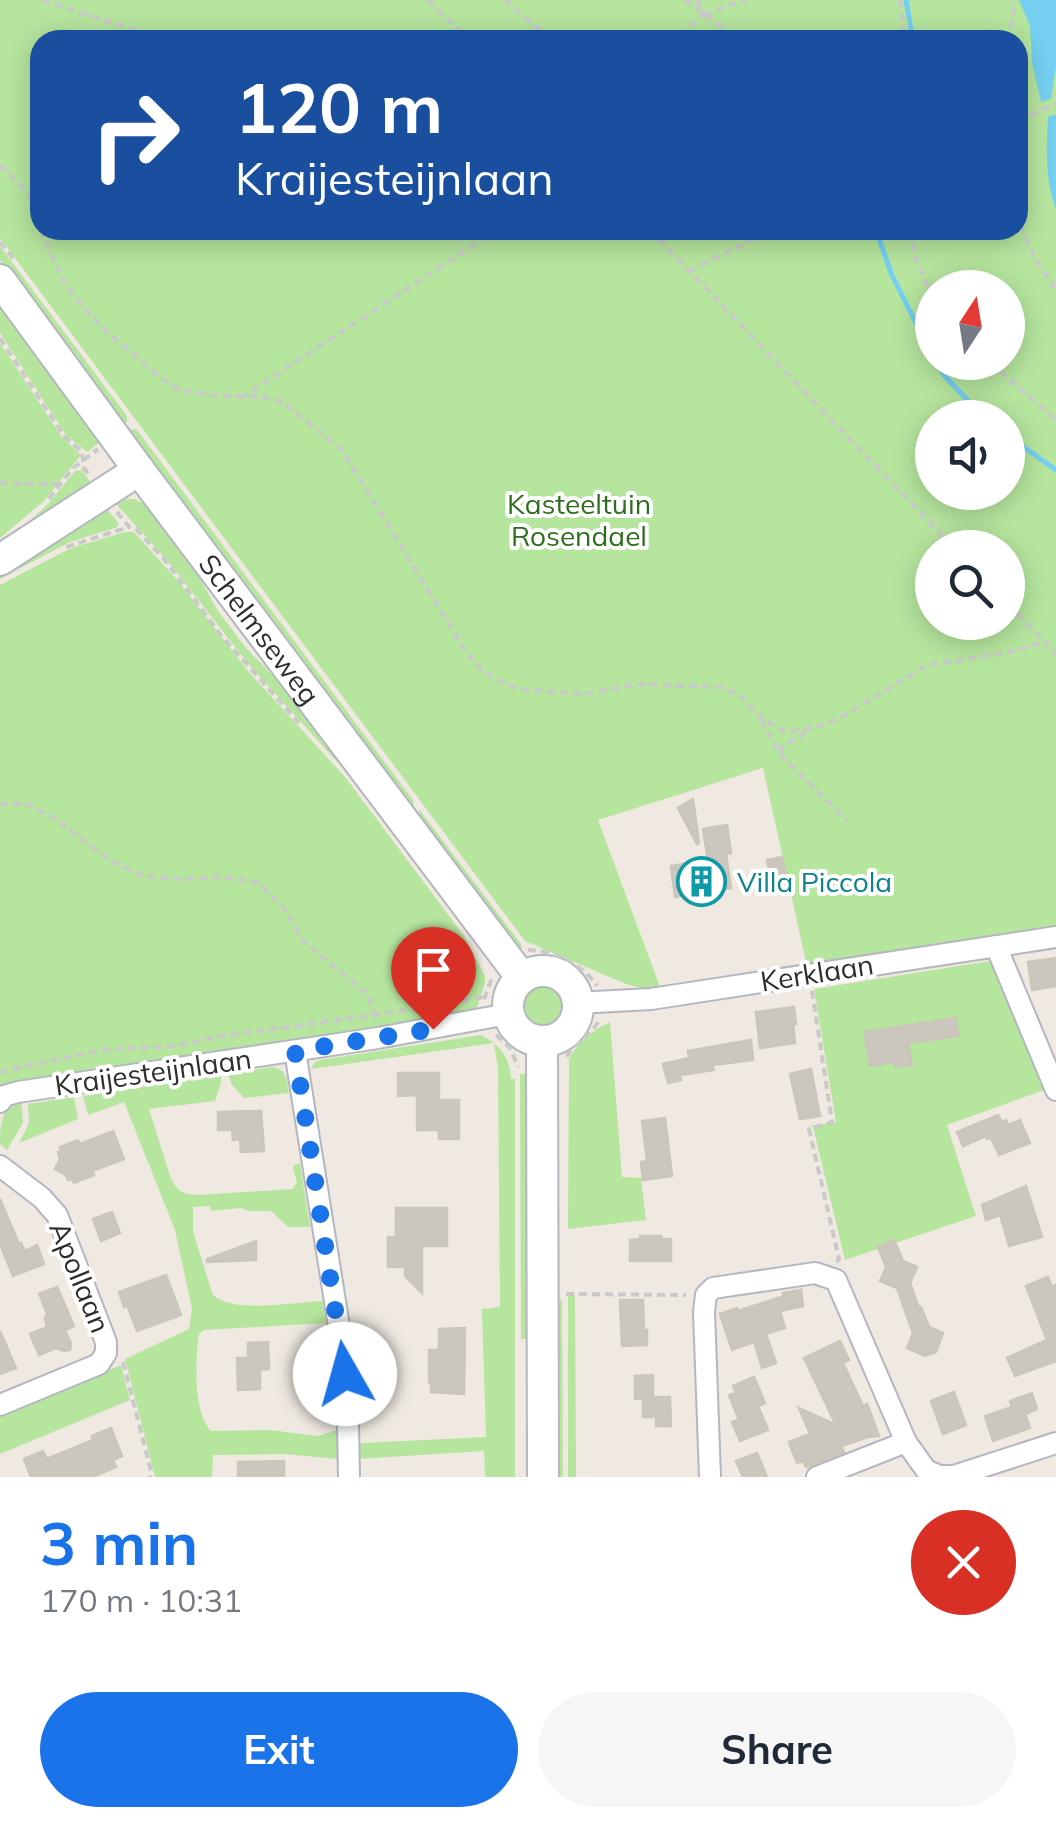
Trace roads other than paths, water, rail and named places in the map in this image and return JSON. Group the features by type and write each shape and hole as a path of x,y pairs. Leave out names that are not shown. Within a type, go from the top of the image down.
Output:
{"main road":[{"name":"Schelmseweg","path":"0,280 140,470 526,963"},
{"path":"0,560 140,470"},
{"path":"526,963 530,972 561,976 588,1001 557,1039 542,1042 526,1036 493,1010 512,991 526,963"},
{"path":"542,1042 542,1477"}],"street":[{"name":"Kerklaan","path":"588,1001 651,999 1056,937"},
{"path":"996,946 1056,1090"},
{"name":"Kraijesteijnlaan","path":"0,1102 4,1096 18,1092 378,1038 493,1010"},
{"path":"295,1051 342,1345 348,1477"},
{"name":"Apollaan","path":"0,1166 42,1198 57,1215 106,1342 106,1353 99,1364 0,1404"},
{"path":"710,1477 706,1295 713,1288 816,1273 836,1280 906,1442 926,1470 954,1476 1056,1443"},
{"path":"817,1477 906,1442"}],"water":[{"path":"1019,0 1056,0 1056,66 1051,99 1041,102 1032,63 1030,26"},
{"path":"1056,114 1056,210 1047,152 1048,117"}],"waterway":[{"path":"906,0 911,30"},
{"path":"879,240 915,321"},
{"path":"949,380 967,400"},
{"path":"1025,448 1056,470"}],"place":[{"name":"Villa Piccola","path":"702,882"}],"park label":[{"name":"Kasteeltuin Rosendael","path":"579,520"}]}
